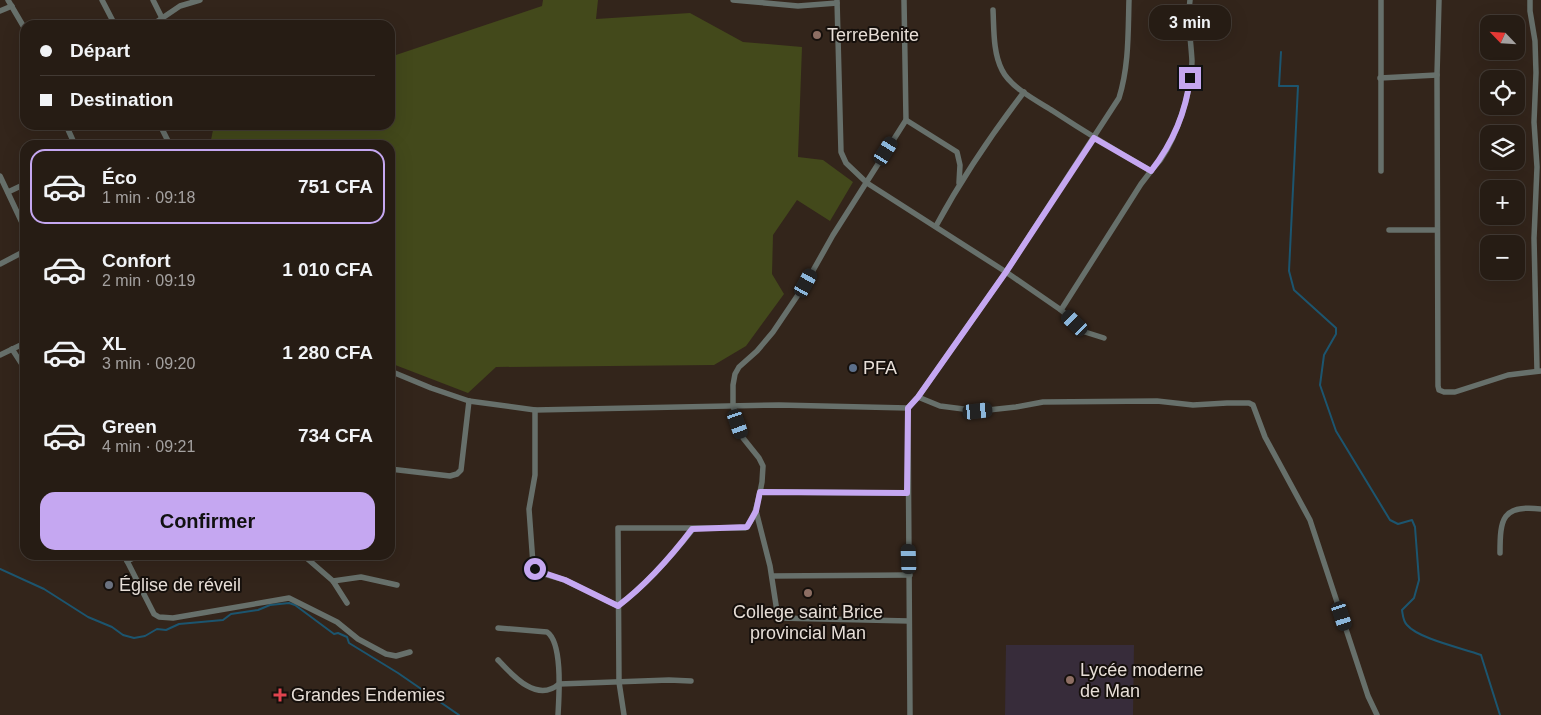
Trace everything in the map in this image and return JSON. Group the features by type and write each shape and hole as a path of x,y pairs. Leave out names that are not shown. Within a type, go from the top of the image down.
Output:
{"street":[{"path":"8,0 20,21"},
{"path":"102,0 112,20"},
{"path":"153,0 162,18"},
{"path":"159,20 180,6 200,0"},
{"path":"733,0 758,4 798,6 837,2 841,152 846,163 866,182 936,226 1061,310 1085,332 1104,338"},
{"path":"624,715 619,682 618,528 692,529 745,528 748,526 756,511 763,466 743,438 733,406 735,374 739,367 774,332 906,120 904,0"},
{"path":"910,715 910,575 907,493 908,408 918,397 1006,272 1119,98 1124,82 1129,0"},
{"path":"1061,310 1141,184 1162,157 1179,123 1188,94 1192,63 1189,21 1190,0"},
{"path":"1381,0 1381,171"},
{"path":"1439,0 1437,75 1438,386 1439,390 1444,392 1455,392 1508,375 1539,370 1539,167 1534,122 1539,73 1530,0"},
{"path":"0,12 12,6"},
{"path":"993,10 999,62 1007,78 1024,92 1094,138 1151,171"},
{"path":"1380,78 1437,75"},
{"path":"936,226 958,185 996,128 1024,92"},
{"path":"906,120 957,152 960,165 958,185"},
{"path":"0,176 20,218"},
{"path":"8,192 20,186"},
{"path":"1389,230 1437,230"},
{"path":"0,264 20,254"},
{"path":"0,355 20,345"},
{"path":"12,349 20,361"},
{"path":"395,373 431,388 469,400 535,410 779,405 908,408"},
{"path":"918,397 940,406 978,411 1043,402 1157,402 1193,405 1248,403 1253,405 1265,436 1310,520 1368,696 1377,715"},
{"path":"395,470 450,476 457,474 461,470 469,400"},
{"path":"535,410 535,475 531,489 529,509 535,569 565,580 618,606"},
{"path":"760,492 907,493"},
{"path":"1500,553 1502,523 1506,514 1519,508 1541,509"},
{"path":"756,511 772,576 776,616 779,618 909,621"},
{"path":"618,606 637,592 692,529"},
{"path":"127,560 154,614 159,617 173,618 289,598 337,622 358,639 386,654 396,656 410,652"},
{"path":"309,560 333,581 347,603"},
{"path":"772,576 910,575"},
{"path":"333,581 362,577 397,585"},
{"path":"498,628 547,632 552,636 555,642 559,684 558,715"},
{"path":"498,660 526,686 538,690 553,690 559,684 690,681"}],"shaded area":[{"name":"Lycée moderne de Man","path":"1006,645 1134,645 1133,715 1005,715"}],"green space":[{"path":"543,0 598,0 596,19 690,13 743,42 802,47 798,157 823,160 853,182 830,221 797,200 773,235 772,274 784,294 746,346 714,365 496,367 468,393 395,365 395,140 211,140 213,130 395,130 395,55 542,6"}],"waterway":[{"path":"1281,52 1279,86 1298,86 1289,271 1294,290 1336,328 1336,334 1324,355 1320,385 1336,431 1390,520 1398,524 1412,520 1415,527 1419,580 1414,598 1402,610 1405,622 1421,635 1481,655 1500,715"},
{"path":"0,569 44,589 88,617 112,627 123,635 134,638 145,636 157,629 166,630 179,624 223,620 231,614 258,610 270,605 289,603 295,605 334,634 338,633 347,637 349,643 398,673 459,715"}],"place":[{"name":"TerreBenite","path":"817,35"},
{"name":"PFA","path":"853,368"},
{"name":"Église de réveil","path":"109,585"},
{"name":"College saint Brice provincial Man","path":"808,593"},
{"name":"Lycée moderne de Man","path":"1070,680"},
{"name":"Grandes Endemies","path":"280,695"}],"route":[{"path":"535,569 565,580 618,606 637,592 673,555 692,529 747,527 756,511 760,492 907,493 908,408 918,397 1006,272 1094,138 1151,171 1162,157 1179,123 1188,94 1190,78"}]}
